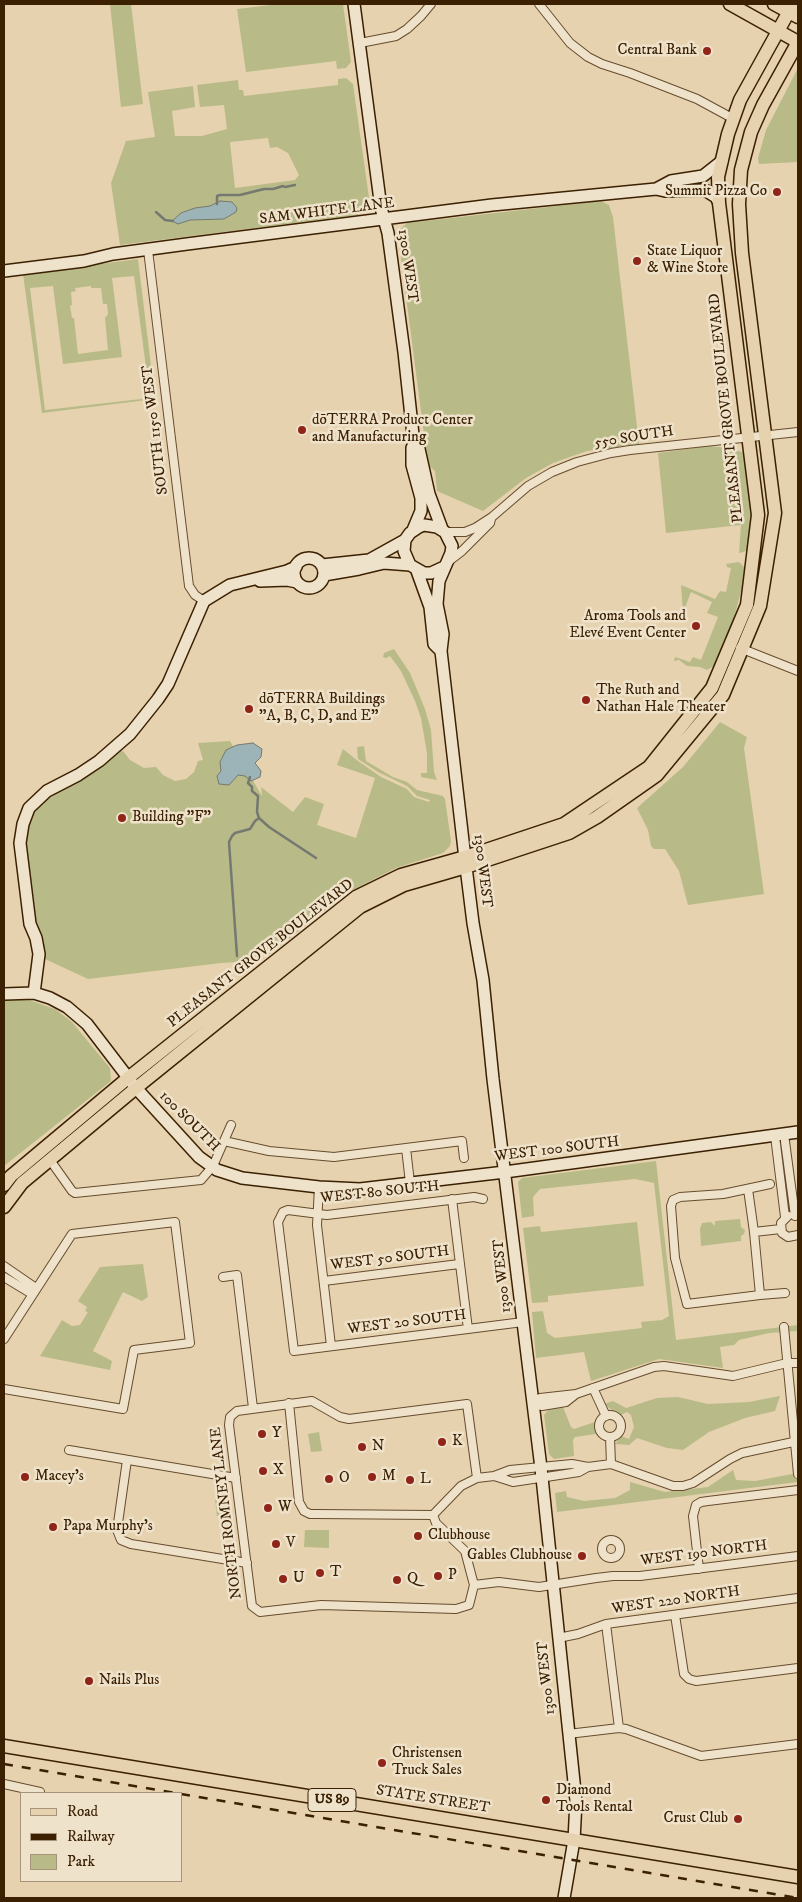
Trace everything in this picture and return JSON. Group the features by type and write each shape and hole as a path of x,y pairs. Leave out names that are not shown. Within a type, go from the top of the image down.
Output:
{"main road":[{"path":"730,4 798,42"},
{"path":"774,4 793,11"},
{"name":"PLEASANT GROVE BOULEVARD","path":"4,1185 11,1176 132,1083 356,897 401,876 465,862 569,833 623,800 657,775 723,695 747,605 758,516 719,203 718,178 732,118 740,100 778,31 793,11"},
{"name":"PLEASANT GROVE BOULEVARD","path":"737,647 760,606 775,513 742,253 739,204 741,170 751,132 763,105 798,42"},
{"name":"PLEASANT GROVE BOULEVARD","path":"4,1206 22,1183 50,1160 132,1083"},
{"name":"STATE STREET","path":"4,1746 798,1877"}],"street":[{"name":"1300 WEST","path":"354,4 374,161 388,233 414,444"},
{"path":"360,43 396,36 407,29 431,4"},
{"path":"540,4 570,43 588,56 602,64 630,72 697,99 732,118"},
{"name":"SAM WHITE LANE","path":"656,189 671,181 703,176 722,161"},
{"name":"SAM WHITE LANE","path":"4,271 84,261 113,254 540,200 656,189 665,191 705,190 716,197 719,203"},
{"name":"SOUTH 1150 WEST","path":"148,250 189,586 195,595 204,600"},
{"name":"550 SOUTH","path":"492,517 528,486 552,472 577,462 630,450 798,432"},
{"path":"323,570 369,560 405,540 413,530 421,511 421,498 412,465 412,448 414,444 419,449 429,494 443,531 452,546 439,581 436,597 442,634 441,651"},
{"path":"413,530 418,527 431,525 443,531 470,530 492,517"},
{"path":"323,570 359,569 384,563 431,573 462,551 490,523 492,517"},
{"path":"405,540 404,551 430,607 434,644 441,651"},
{"path":"246,581 287,580 297,582 305,588 310,588 320,584 323,570 317,560 310,558 302,560 296,567 294,574 297,582"},
{"path":"4,994 34,993 39,954 29,918 20,843 27,812 40,796 78,775 130,734 168,684 204,600 230,585 296,567"},
{"path":"737,647 798,671"},
{"name":"1300 WEST","path":"441,651 465,862 483,980 541,1472 576,1801 574,1840 564,1898"},
{"name":"100 SOUTH","path":"34,993 50,998 67,1007 87,1024 132,1083 199,1157 213,1166 242,1178 319,1187"},
{"path":"50,1160 75,1194 200,1180 213,1166 231,1125"},
{"name":"WEST 100 SOUTH","path":"319,1187 360,1189 505,1172 798,1132"},
{"path":"779,1135 797,1217 785,1217"},
{"path":"779,1135 785,1217 781,1223 781,1229 788,1237 798,1235"},
{"path":"224,1141 269,1151 334,1157 462,1141 464,1158"},
{"path":"406,1148 410,1183"},
{"path":"770,1184 748,1189 680,1197 673,1200 671,1206 675,1258 687,1304 701,1304 786,1293"},
{"path":"319,1187 316,1213 331,1346"},
{"path":"748,1189 760,1295"},
{"name":"WEST 80 SOUTH","path":"294,1351 278,1222 280,1215 288,1210 327,1215 452,1199 474,1197 483,1199"},
{"path":"452,1199 468,1329"},
{"path":"4,1339 72,1234 175,1222 190,1343 134,1350 123,1410 4,1389"},
{"path":"754,1232 781,1229"},
{"name":"WEST 50 SOUTH","path":"324,1281 459,1264"},
{"path":"4,1266 34,1291"},
{"path":"223,1277 237,1275 253,1408 312,1401 340,1417 349,1418 468,1404 477,1478"},
{"path":"4,1277 34,1291"},
{"name":"WEST 20 SOUTH","path":"294,1351 523,1322"},
{"path":"784,1327 798,1474"},
{"path":"532,1404 540,1398 576,1394 654,1367 664,1366 733,1376 787,1363 798,1363"},
{"path":"593,1388 606,1416"},
{"path":"289,1403 299,1502 304,1510 310,1514 433,1515 461,1486 477,1478 494,1476 510,1470 541,1472"},
{"name":"NORTH ROMNEY LANE","path":"253,1408 237,1411 230,1417 229,1425 252,1606 260,1612 322,1605 456,1609 469,1605 474,1585"},
{"path":"606,1416 615,1417 620,1425 618,1433 610,1437 603,1435 599,1429 600,1421 606,1416"},
{"path":"610,1437 611,1464"},
{"path":"494,1476 513,1482 572,1464 588,1467 611,1464 673,1486 682,1486 693,1483 742,1453 796,1441"},
{"path":"69,1450 236,1478"},
{"path":"127,1460 117,1530 121,1540 130,1544 247,1563"},
{"path":"699,1569 694,1509 701,1502 798,1490"},
{"path":"433,1515 436,1523 465,1551 474,1585"},
{"name":"WEST 190 NORTH","path":"474,1585 499,1582 528,1586 580,1581 596,1582 613,1576 640,1576 798,1556"},
{"path":"612,1558 613,1576"},
{"name":"WEST 220 NORTH","path":"558,1638 578,1634 606,1624 798,1598"},
{"path":"675,1615 684,1674 689,1680 696,1681 798,1668"},
{"path":"606,1624 620,1728"},
{"path":"568,1734 620,1728 701,1756 798,1744"},
{"path":"4,1784 40,1792"}],"green space":[{"path":"110,4 131,4 143,104 121,107"},
{"path":"280,4 343,4 351,62 346,68 337,69 336,61 246,72 237,9"},
{"path":"798,68 798,162 759,164 758,158 766,130"},
{"path":"346,78 353,84 369,198 358,215 120,245 111,183 126,141 155,137 148,92 193,86 195,107 172,111 175,136 202,136 227,129 224,105 200,107 197,85 238,80 239,90 243,90 244,96 338,85 338,79","holes":["268,138 270,148 277,147 288,153 299,175 295,180 235,188 230,142"]},
{"path":"601,201 609,205 613,217 639,444 587,451 553,463 526,478 483,511 437,491 435,471 428,465 398,235 400,229 407,223"},
{"path":"138,259 155,399 42,413 23,274","holes":["134,276 150,398 45,410 30,288 53,286 63,364 122,357 112,278","91,286 91,288 101,288 103,304 107,304 108,314 105,318 108,350 78,354 74,318 72,318 70,306 72,305 71,292 76,291 75,288"]},
{"path":"708,446 729,448 745,453 751,514 750,544 748,550 744,552 739,553 741,525 666,533 658,453"},
{"path":"739,562 745,568 746,573 732,625 714,666 707,670 700,667 687,666 679,660 674,661 675,657 690,662 693,657 701,660 718,617 707,613 712,602 691,592 683,613 681,585 715,599 720,591 726,592 731,568 727,567 726,564"},
{"path":"394,649 410,673 425,709 431,730 434,772 437,780 421,777 421,773 427,773 427,753 421,718 401,671 390,656 383,657 384,653"},
{"path":"720,722 747,737 744,748 764,894 688,905 679,871 665,849 654,849 651,846 648,830 637,808 683,767"},
{"path":"230,741 262,796 261,787 293,812 305,797 324,804 317,825 356,838 375,778 337,765 343,749 381,777 407,789 414,797 429,802 430,800 417,796 407,786 378,772 358,759 357,747 364,746 366,761 393,777 407,782 417,790 443,796 451,841 450,846 443,853 396,868 347,893 268,955 266,953 255,961 221,963 88,979 45,959 43,939 37,926 29,888 24,839 32,814 42,802 96,771 120,751 123,751 130,760 144,768 156,767 163,775 175,781 186,779 194,772 198,761 203,760 198,743"},
{"path":"4,999 29,1000 55,1009 72,1022 110,1068 111,1081 4,1166"},
{"path":"656,1161 676,1340 798,1325 798,1331 769,1333 739,1340 734,1345 720,1347 723,1368 659,1359 591,1381 584,1352 536,1358 532,1312 543,1311 547,1333 555,1338 642,1328 641,1322 662,1320 669,1316 654,1183 635,1179 540,1189 533,1197 534,1216 522,1218 518,1182 522,1178"},
{"path":"740,1219 741,1227 745,1230 741,1236 741,1241 701,1246 700,1229 702,1223 711,1222 715,1226 715,1221"},
{"path":"637,1222 644,1286 548,1296 548,1302 532,1303 523,1228 540,1226 541,1232"},
{"path":"143,1264 148,1297 142,1301 123,1292 93,1351 112,1361 110,1370 40,1356 62,1320 72,1326 80,1325 88,1312 85,1311 87,1307 78,1301 100,1267"},
{"path":"780,1396 775,1411 745,1418 709,1432 683,1450 667,1448 637,1438 629,1445 615,1444 621,1436 629,1439 634,1427 631,1415 627,1412 619,1416 604,1404 613,1401 626,1408 657,1398 678,1397 708,1404 749,1402"},
{"path":"563,1407 571,1427 574,1429 595,1422 596,1434 575,1437 573,1440 574,1456 554,1459 549,1454 544,1415 549,1409"},
{"path":"319,1432 322,1451 311,1452 308,1434"},
{"path":"733,1470 736,1480 755,1481 798,1473 798,1482 557,1512 555,1493 566,1491 567,1497 584,1501 615,1498 630,1490 630,1482 665,1492 708,1487"},
{"path":"227,1498 229,1515 217,1516 215,1499"},
{"path":"305,1530 329,1530 329,1548 304,1547"}],"water":[{"path":"220,201 232,202 237,208 236,212 224,219 190,220 178,224 172,221 181,213 195,208 210,206"},
{"path":"253,743 262,749 261,757 255,763 261,771 260,777 251,781 245,776 238,775 229,785 219,784 217,776 221,771 220,762 226,750 237,745"}],"waterway":[{"path":"217,204 217,196 220,195 240,195 264,189 295,185"},
{"path":"156,212 165,220 173,221"},
{"path":"250,777 248,783 252,787 252,791 258,796 257,812 259,818 269,827 316,858"},
{"path":"237,956 229,842 235,833 250,829 259,818"}],"railway":[{"path":"4,1764 169,1792"},
{"path":"182,1794 798,1898"}],"place":[{"name":"Central Bank","path":"707,51"},
{"name":"Summit Pizza Co","path":"777,192"},
{"name":"State Liquor & Wine Store","path":"637,261"},
{"name":"dōTERRA Product Center and Manufacturing","path":"302,430"},
{"name":"Aroma Tools and Elevé Event Center","path":"696,626"},
{"name":"The Ruth and Nathan Hale Theater","path":"586,700"},
{"name":"dōTERRA Buildings \"A, B, C, D, and E\"","path":"249,709"},
{"name":"Building \"F\"","path":"122,818"},
{"name":"Y","path":"262,1434"},
{"name":"K","path":"442,1442"},
{"name":"N","path":"362,1447"},
{"name":"X","path":"263,1471"},
{"name":"Macey's","path":"25,1477"},
{"name":"M","path":"372,1477"},
{"name":"O","path":"329,1479"},
{"name":"L","path":"410,1480"},
{"name":"W","path":"268,1508"},
{"name":"Papa Murphy's","path":"53,1527"},
{"name":"Clubhouse","path":"418,1536"},
{"name":"V","path":"276,1544"},
{"name":"Gables Clubhouse","path":"582,1556"},
{"name":"T","path":"320,1573"},
{"name":"P","path":"438,1576"},
{"name":"U","path":"283,1579"},
{"name":"Q","path":"397,1580"},
{"name":"Nails Plus","path":"89,1681"},
{"name":"Christensen Truck Sales","path":"382,1763"},
{"name":"Diamond Tools Rental","path":"546,1800"},
{"name":"Crust Club","path":"738,1819"}]}
